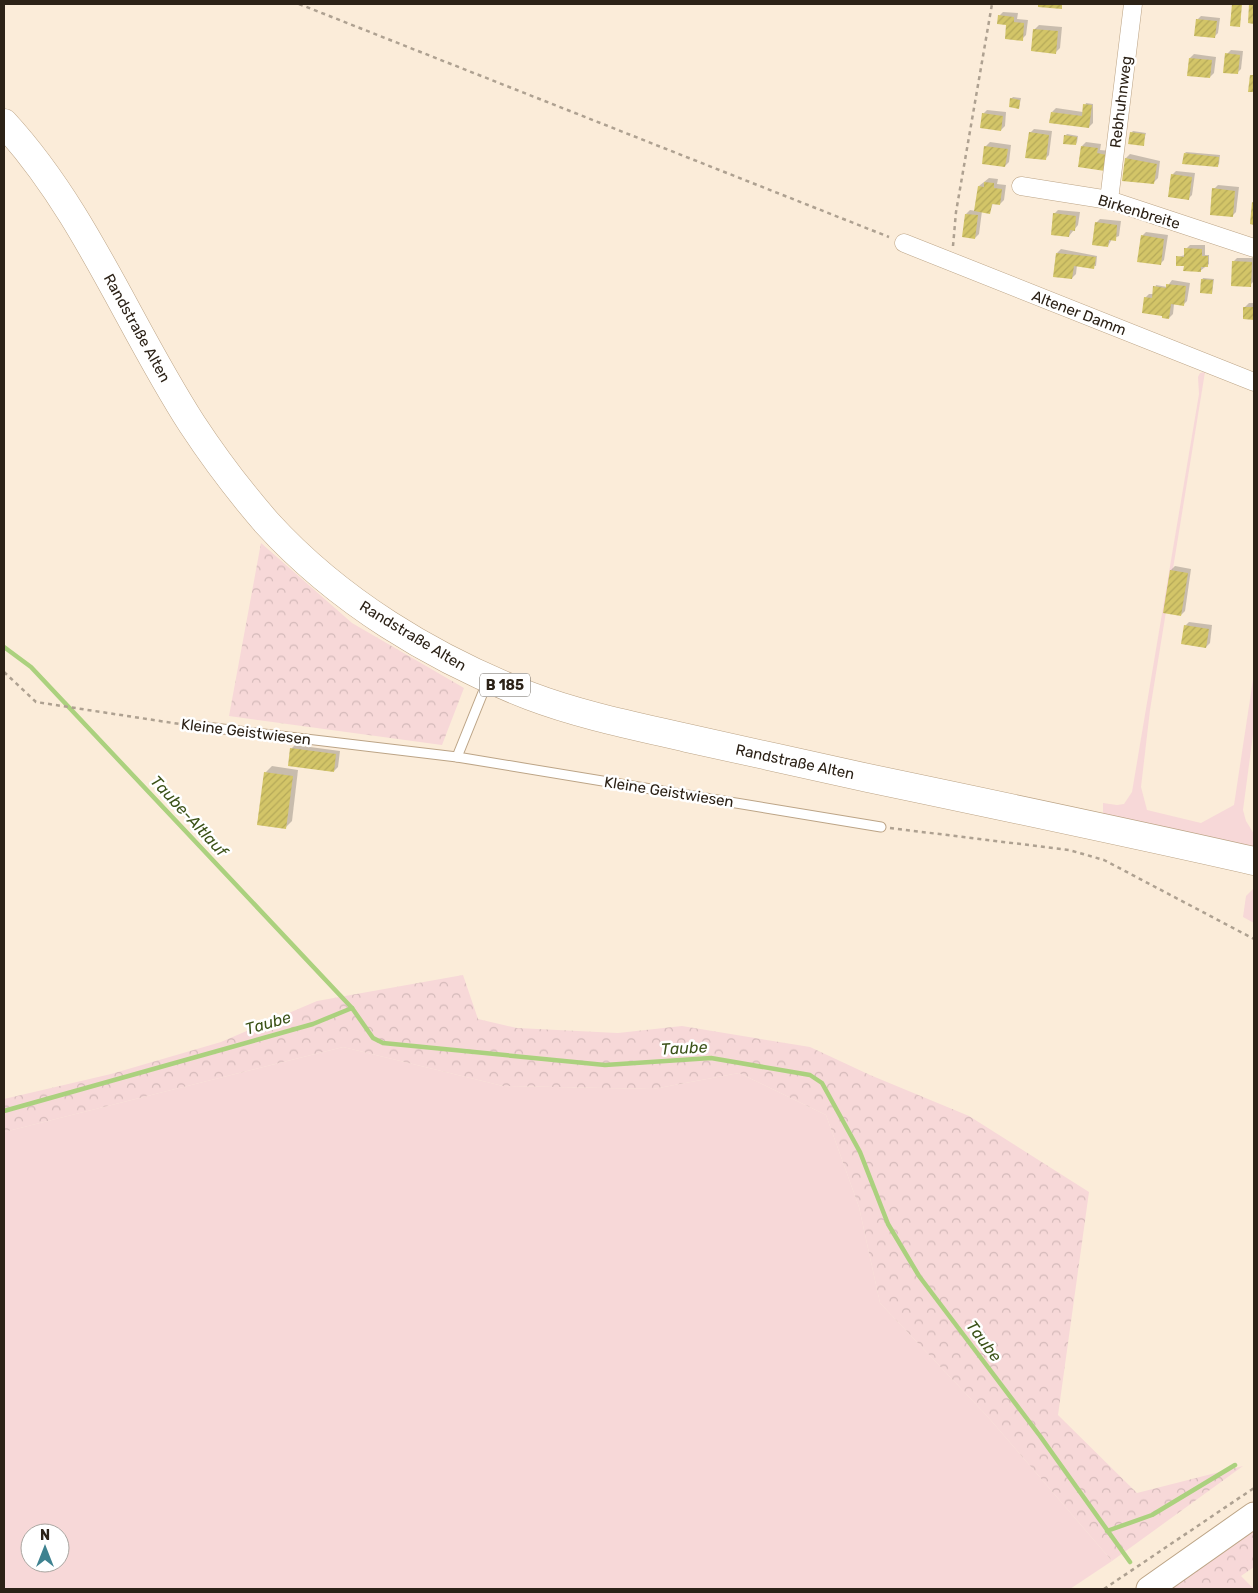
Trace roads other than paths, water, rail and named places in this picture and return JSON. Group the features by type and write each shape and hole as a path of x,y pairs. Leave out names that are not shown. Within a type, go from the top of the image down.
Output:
{"main road":[{"name":"Randstraße Alten","path":"4,123 38,165 79,226 191,423 230,477 270,526 329,581 372,614 425,646 488,679 534,697 647,729 1254,861"},
{"path":"1149,1589 1254,1515"}],"street":[{"name":"Rebhuhnweg","path":"1109,200 1133,4"},
{"name":"Birkenbreite","path":"1021,186 1109,200 1254,248"},
{"name":"Altener Damm","path":"904,243 1254,382"}],"lane":[{"path":"457,756 488,679"},
{"name":"Kleine Geistwiesen","path":"198,726 457,756 881,827"}],"waterway":[{"name":"Taube-Altlauf","path":"4,647 31,667 352,1008"},
{"name":"Taube","path":"4,1111 313,1024 352,1008 373,1038 383,1043 605,1065 711,1058 810,1075 822,1083 860,1152 888,1224 919,1276 1040,1436 1130,1562"},
{"path":"1107,1531 1152,1515 1235,1465"}]}
